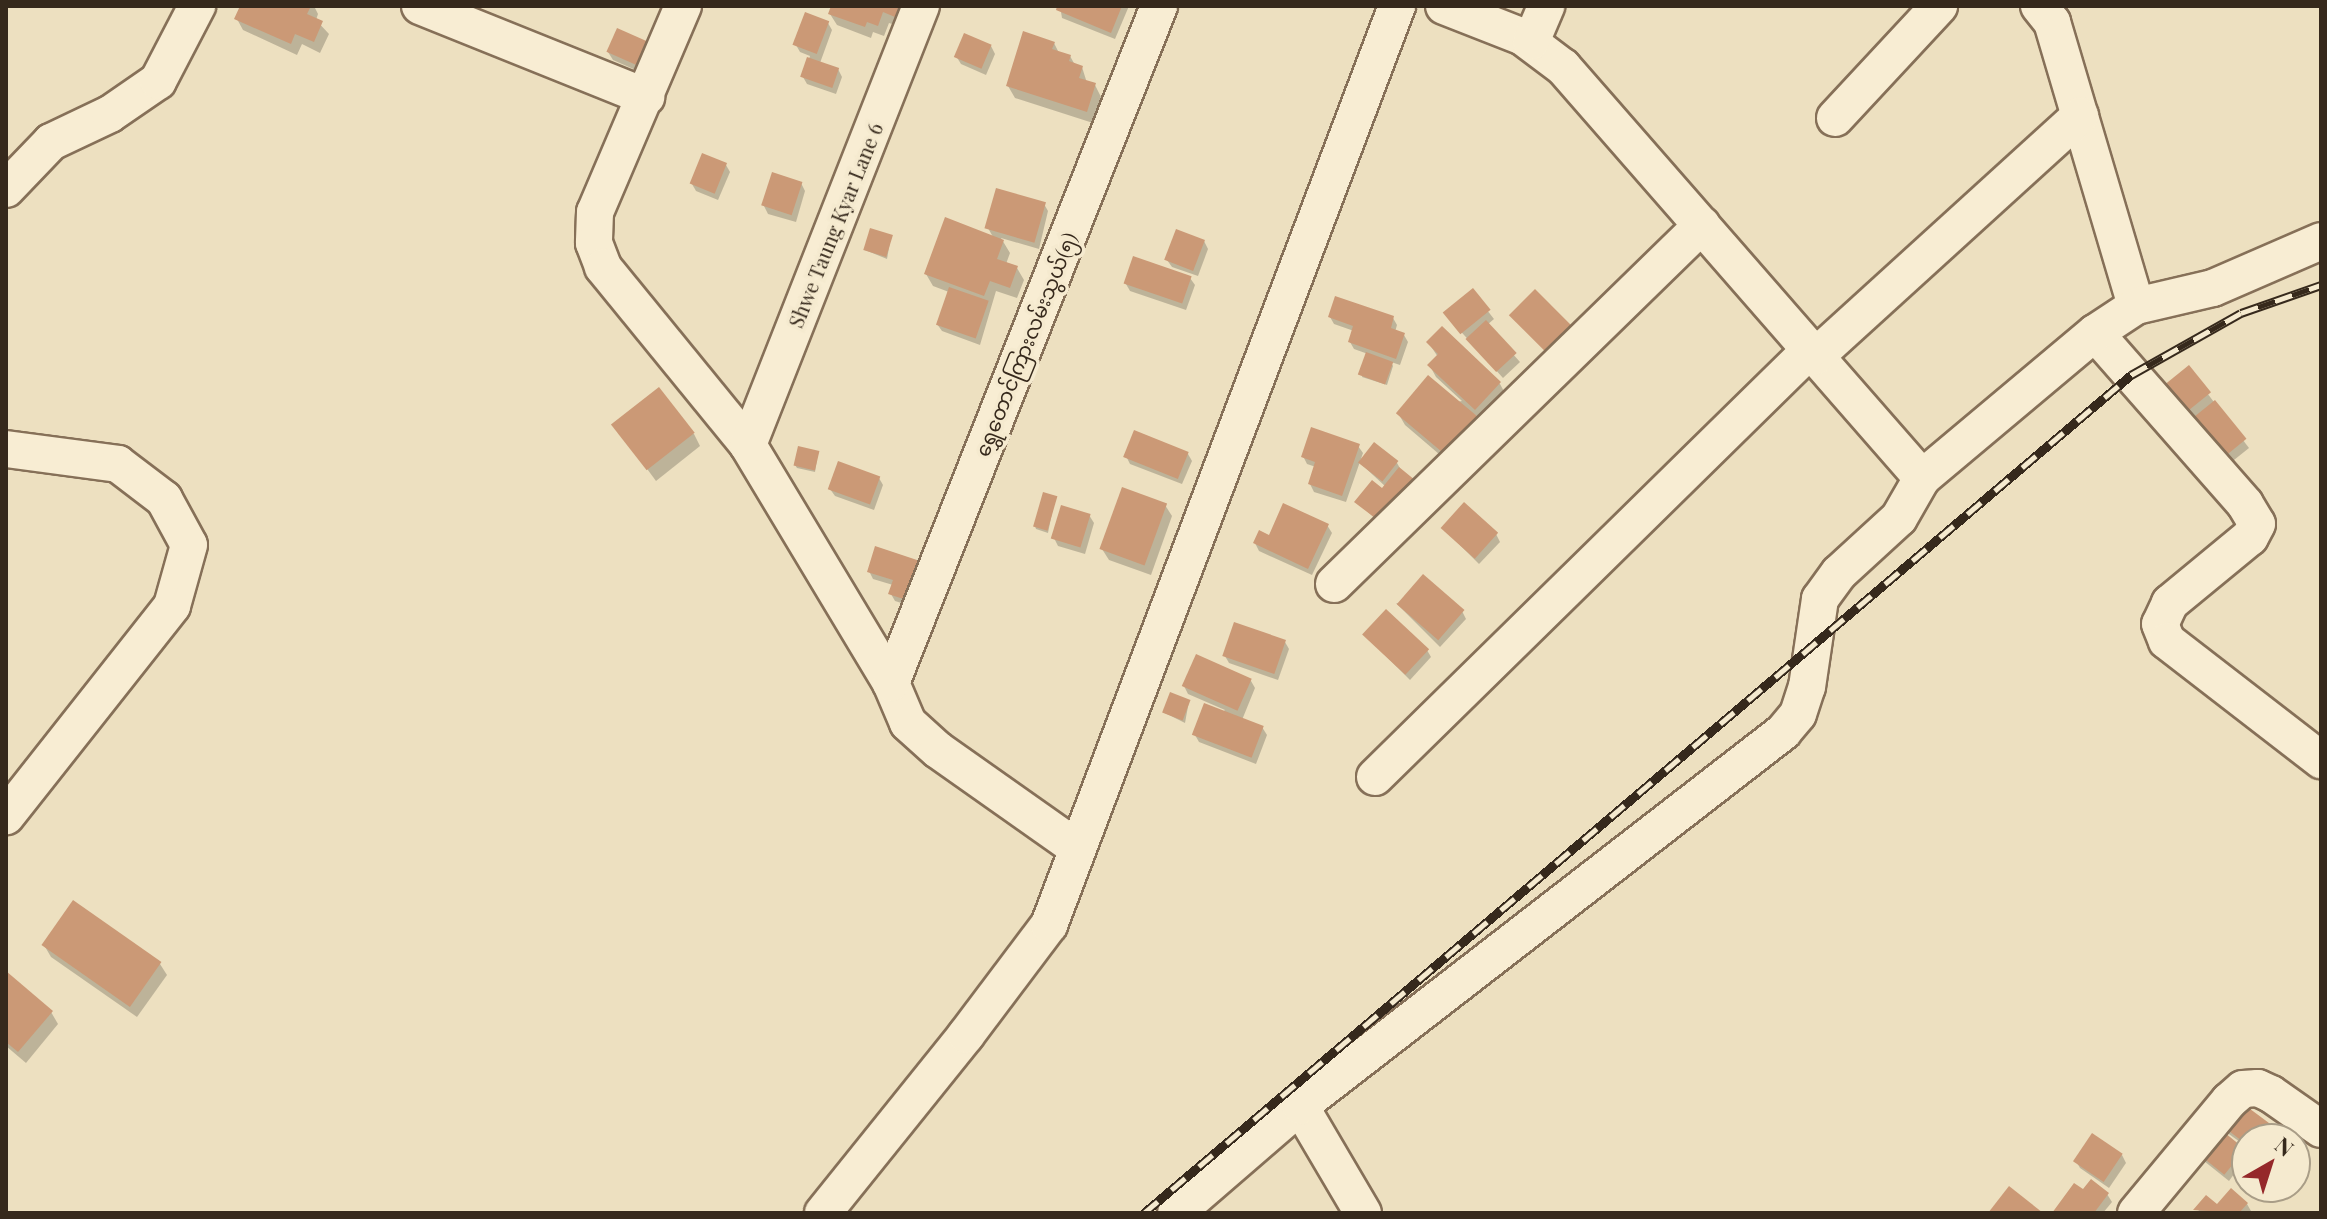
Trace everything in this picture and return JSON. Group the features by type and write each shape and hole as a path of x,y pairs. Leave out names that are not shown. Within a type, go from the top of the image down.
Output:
{"street":[{"path":"6,189 51,142 110,114 158,81 197,6"},
{"path":"683,6 595,212 594,243 603,267 748,445 891,683 908,723 938,750 1077,848"},
{"name":"Shwe Taung Kyar Lane 6","path":"748,445 921,6"},
{"name":"ရွှေတောင်ကြားလမ်းသွယ်(၅)","path":"891,683 1159,6"},
{"path":"823,1213 966,1035 1049,925 1397,6"},
{"path":"1444,6 1531,42 1563,67 1922,478"},
{"path":"1531,42 1546,6"},
{"path":"1835,118 1939,6"},
{"path":"2039,6 2052,22 2136,306"},
{"path":"433,8 646,97"},
{"path":"1375,777 1813,352 2080,116"},
{"path":"1334,584 1702,225"},
{"path":"1176,1213 1300,1106 1783,732 1798,714 1807,687 1820,599 1839,573 1899,518 1922,478 2095,333 2136,306 2213,288 2321,241"},
{"path":"2095,333 2245,504 2257,524 2250,537 2170,603 2160,624 2167,641 2321,760"},
{"path":"6,449 118,464 164,499 189,545 172,606 6,816"},
{"path":"2136,1213 2229,1101 2243,1089 2258,1088 2318,1121"},
{"path":"1300,1106 1363,1213"}],"building":[{"path":"240,6 311,6 307,14 323,21 314,42 295,34 291,44 234,19"},
{"path":"831,6 899,6 895,17 883,12 878,26 867,22 865,27 828,14"},
{"path":"1057,6 1122,6 1111,33 1056,10"},
{"path":"805,12 829,21 817,54 792,45"},
{"path":"617,28 653,44 642,68 606,52"},
{"path":"1023,31 1055,42 1052,49 1071,55 1069,61 1083,66 1079,78 1096,83 1087,112 1006,86"},
{"path":"964,33 992,45 981,69 954,57"},
{"path":"807,57 839,68 832,88 800,77"},
{"path":"702,153 727,163 715,194 690,184"},
{"path":"772,172 802,182 792,215 761,205"},
{"path":"996,188 1046,202 1034,243 984,228"},
{"path":"945,217 1004,240 997,259 1018,266 1010,288 990,281 984,296 924,274"},
{"path":"870,228 893,235 886,257 863,250"},
{"path":"1176,229 1205,240 1193,271 1164,260"},
{"path":"1133,256 1192,276 1182,304 1124,283"},
{"path":"949,287 989,301 976,338 936,325"},
{"path":"1473,288 1491,310 1460,334 1443,313"},
{"path":"1535,289 1573,327 1547,353 1509,315"},
{"path":"1335,296 1394,316 1391,328 1405,333 1396,359 1348,342 1353,326 1328,317"},
{"path":"1486,320 1517,353 1496,372 1466,339"},
{"path":"1442,326 1501,382 1475,410 1427,365 1438,354 1426,342"},
{"path":"1366,352 1393,362 1385,384 1358,375"},
{"path":"2189,365 2211,392 2179,418 2157,391"},
{"path":"1428,375 1478,417 1446,455 1396,413"},
{"path":"659,387 695,433 647,470 611,425"},
{"path":"2215,400 2246,439 2219,461 2188,422"},
{"path":"1311,427 1360,444 1342,496 1308,484 1315,462 1301,457"},
{"path":"1134,430 1189,452 1178,479 1123,457"},
{"path":"1374,442 1398,461 1382,482 1358,462"},
{"path":"798,446 819,451 815,470 794,465"},
{"path":"838,461 880,476 870,505 828,489"},
{"path":"1399,467 1421,485 1387,527 1354,502 1372,480 1382,488"},
{"path":"1122,487 1167,503 1145,565 1099,549"},
{"path":"1043,492 1057,496 1047,531 1033,527"},
{"path":"1464,502 1498,533 1475,559 1441,528"},
{"path":"1283,503 1329,524 1308,569 1253,543 1259,530 1269,535"},
{"path":"1061,505 1091,514 1080,548 1051,538"},
{"path":"875,546 929,564 916,603 888,594 893,580 867,572"},
{"path":"1423,574 1465,610 1438,640 1397,604"},
{"path":"1386,609 1429,649 1405,675 1362,635"},
{"path":"1234,622 1286,640 1274,674 1222,656"},
{"path":"1196,654 1252,679 1237,711 1182,686"},
{"path":"1170,692 1191,700 1183,720 1162,713"},
{"path":"1204,703 1264,726 1252,758 1192,735"},
{"path":"73,900 161,962 130,1007 41,945"},
{"path":"6,971 53,1011 18,1052 6,1042"},
{"path":"2238,1100 2269,1123 2231,1123 2231,1133 2220,1124"},
{"path":"2214,1124 2231,1138 2231,1167 2224,1175 2193,1150"},
{"path":"2092,1133 2123,1154 2104,1182 2073,1161"},
{"path":"2091,1179 2109,1193 2094,1213 2052,1213 2074,1183 2083,1189"},
{"path":"2009,1186 2043,1213 1988,1213"},
{"path":"2231,1188 2231,1203 2248,1203 2239,1213 2193,1210 2206,1195 2217,1204"}],"railway":[{"path":"1144,1213 2131,375 2241,313 2321,285"}]}
